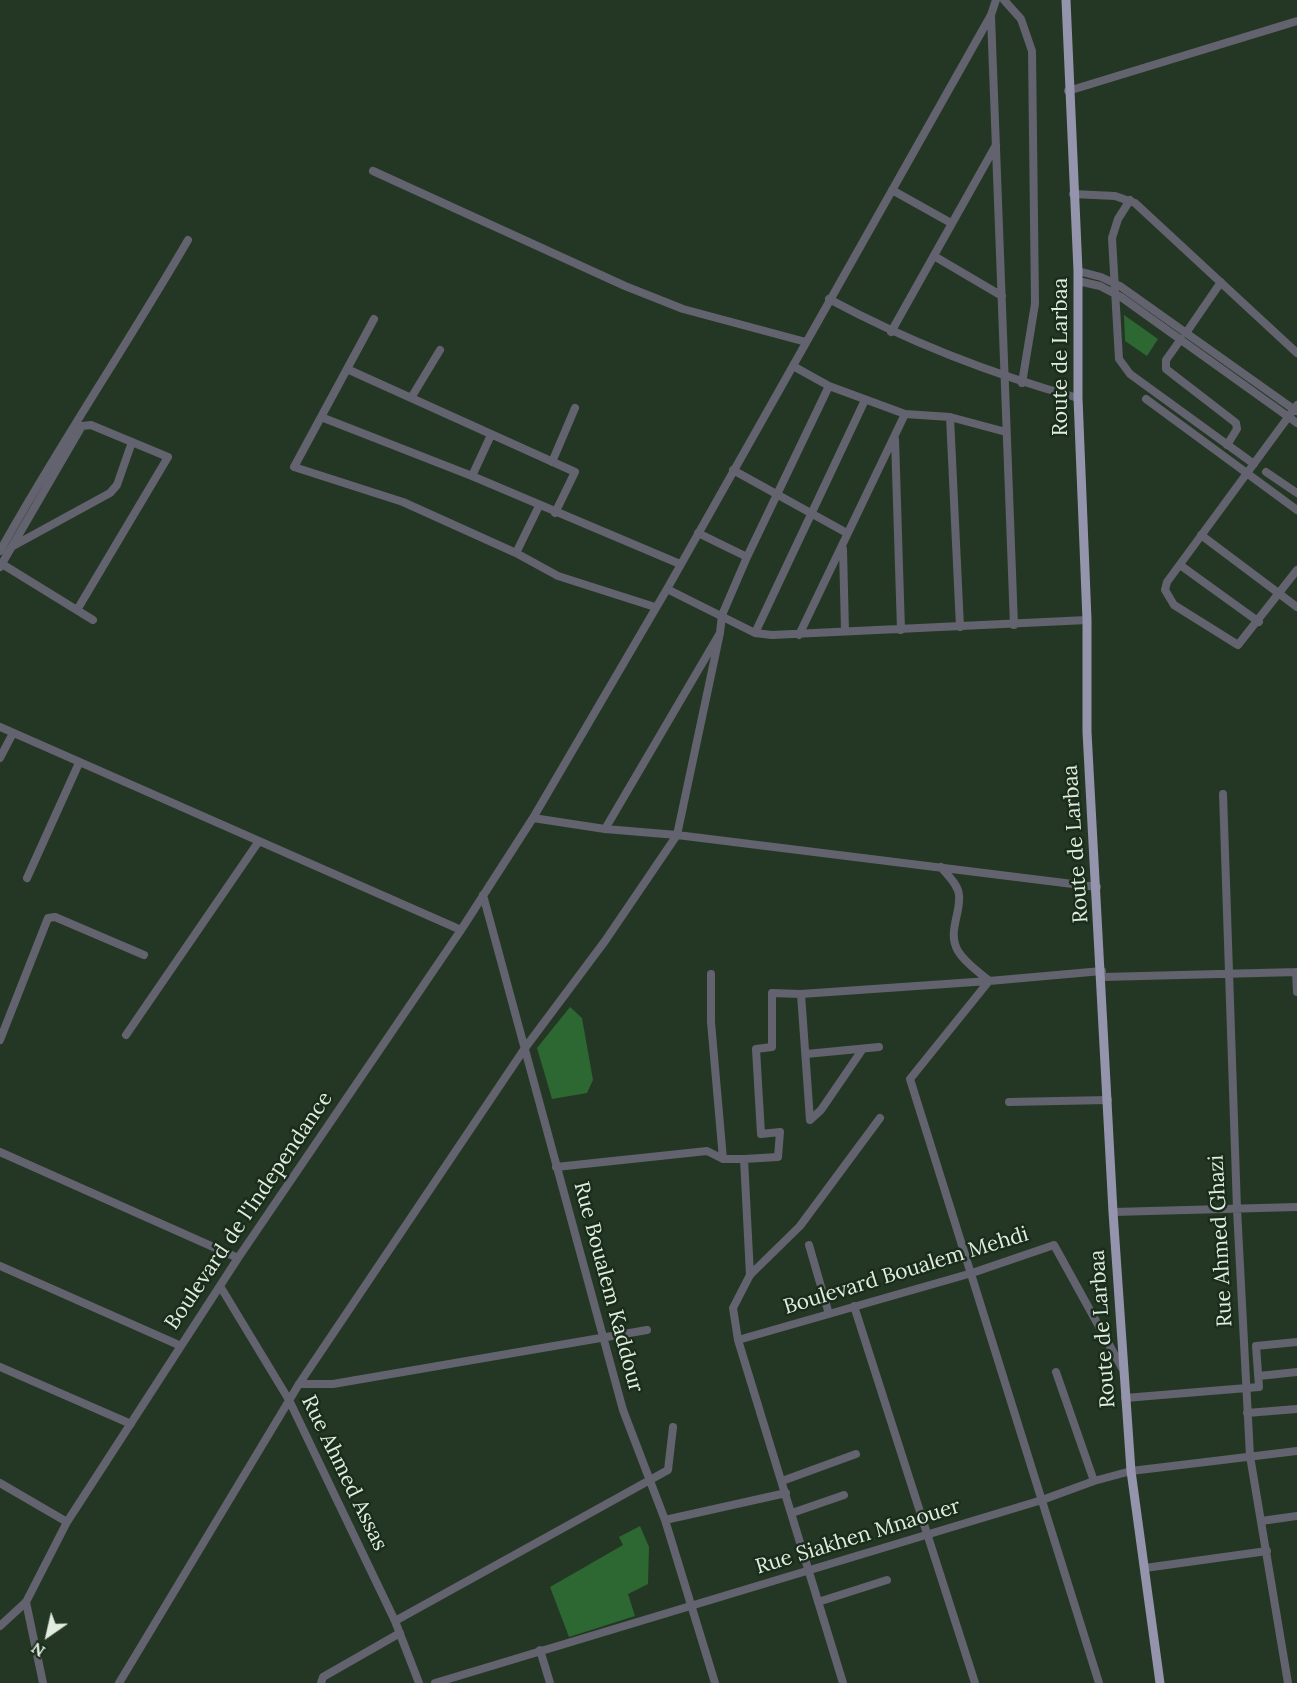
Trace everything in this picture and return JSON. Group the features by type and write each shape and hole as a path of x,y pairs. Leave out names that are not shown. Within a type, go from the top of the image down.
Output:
{"main road":[{"name":"Route de Larbaa","path":"1066,0 1068,91 1078,276 1078,398 1087,620 1088,732 1113,1212 1122,1368 1131,1471 1160,1683"}],"street":[{"path":"996,0 992,15 1014,625"},
{"path":"1004,0 1021,20 1032,51 1035,304 1022,383"},
{"name":"Boulevard de l'Independance","path":"0,1626 26,1602 67,1522 238,1258 461,930 534,818 668,589 829,299 992,15"},
{"path":"1068,91 1297,21"},
{"path":"891,332 996,145"},
{"path":"373,171 625,286 683,309 806,342"},
{"path":"892,190 951,223"},
{"path":"1073,194 1115,196 1130,200 1297,353"},
{"path":"1130,200 1113,231 1118,355 1124,367 1254,464"},
{"path":"0,551 83,409 125,346 188,240"},
{"path":"933,256 1002,296"},
{"path":"1078,276 1114,283 1183,336"},
{"path":"1078,276 1115,293 1183,336 1294,411 1297,423"},
{"path":"1221,282 1166,360 1166,369 1236,423 1237,429 1227,445"},
{"path":"829,299 891,332 1006,378 1078,398"},
{"path":"374,319 294,467 403,502 516,553 558,576 656,607"},
{"path":"411,398 440,350"},
{"path":"793,366 829,386 904,414 950,417 1006,432"},
{"path":"347,369 575,472 555,513"},
{"path":"119,1683 299,1384 525,1048 605,941 677,835 722,615 747,557 829,386"},
{"path":"1146,399 1297,510"},
{"path":"755,633 865,400"},
{"path":"552,462 575,408"},
{"path":"1294,411 1165,587 1170,600 1179,608 1236,645 1242,643 1297,570"},
{"path":"845,632 843,546 846,532 895,438 904,414"},
{"path":"321,417 472,476 680,564"},
{"path":"950,417 960,627"},
{"path":"76,610 168,459 88,424 82,426 1,566 93,620"},
{"path":"472,476 491,435"},
{"path":"895,438 901,630"},
{"path":"12,547 110,493 117,485 132,442"},
{"path":"733,470 846,532"},
{"path":"1266,472 1297,494"},
{"path":"516,553 539,506"},
{"path":"698,533 747,557"},
{"path":"1201,535 1297,607"},
{"path":"799,634 843,546"},
{"path":"1180,565 1259,622"},
{"path":"668,589 755,633 799,634 1087,620"},
{"path":"605,829 720,633"},
{"path":"0,727 461,930"},
{"path":"0,758 13,733"},
{"path":"27,878 79,763"},
{"name":"Rue Ahmed Ghazi","path":"1223,794 1237,1209 1250,1456 1288,1683"},
{"path":"534,818 605,829 677,835 1097,887"},
{"path":"126,1035 259,841"},
{"path":"941,867 956,886 959,895 953,937 957,950 989,981"},
{"name":"Rue Boualem Kaddour","path":"483,895 623,1410 665,1520 715,1683"},
{"path":"0,1040 48,918 55,917 144,955"},
{"path":"556,1167 706,1151 723,1159 778,1157 780,1132 760,1134 756,1048 772,1047 772,993 801,994 1102,974 1230,972 1297,972 1297,992"},
{"path":"711,974 711,1022 723,1159"},
{"path":"989,981 910,1079 1099,1683"},
{"path":"801,994 810,1120 821,1110 862,1050"},
{"path":"806,1054 879,1047"},
{"path":"1009,1102 1108,1100"},
{"path":"843,1683 738,1340 733,1308 750,1275 800,1226 880,1118"},
{"path":"0,1152 238,1258"},
{"path":"744,1160 750,1275"},
{"path":"1113,1212 1297,1207"},
{"path":"809,1245 829,1314"},
{"name":"Boulevard Boualem Mehdi","path":"738,1340 972,1274 1054,1245 1122,1368"},
{"path":"0,1266 181,1346"},
{"name":"Rue Ahmed Assas","path":"220,1286 289,1400 395,1621 419,1683"},
{"path":"854,1306 975,1683"},
{"path":"299,1384 333,1384 647,1330"},
{"path":"1125,1398 1259,1387 1256,1346 1297,1342"},
{"path":"0,1367 131,1424"},
{"path":"1056,1372 1094,1481"},
{"path":"1259,1376 1297,1372"},
{"path":"1247,1413 1297,1409"},
{"path":"395,1621 668,1470 673,1427"},
{"name":"Rue Siakhen Mnaouer","path":"435,1683 691,1607 1131,1471 1297,1451"},
{"path":"782,1481 856,1454"},
{"path":"0,1483 67,1522"},
{"path":"665,1520 786,1493"},
{"path":"792,1513 844,1495"},
{"path":"1261,1521 1297,1516"},
{"path":"1145,1568 1267,1551"},
{"path":"818,1602 887,1580"},
{"path":"26,1602 43,1683"},
{"path":"321,1683 323,1677 400,1633"},
{"path":"540,1650 550,1683"}],"green space":[{"path":"1124,315 1158,339 1147,356 1125,341"},
{"path":"570,1007 582,1018 593,1080 587,1093 552,1099 537,1048"},
{"path":"640,1526 649,1547 648,1584 628,1594 635,1616 569,1637 550,1587 623,1545 619,1537"}]}
